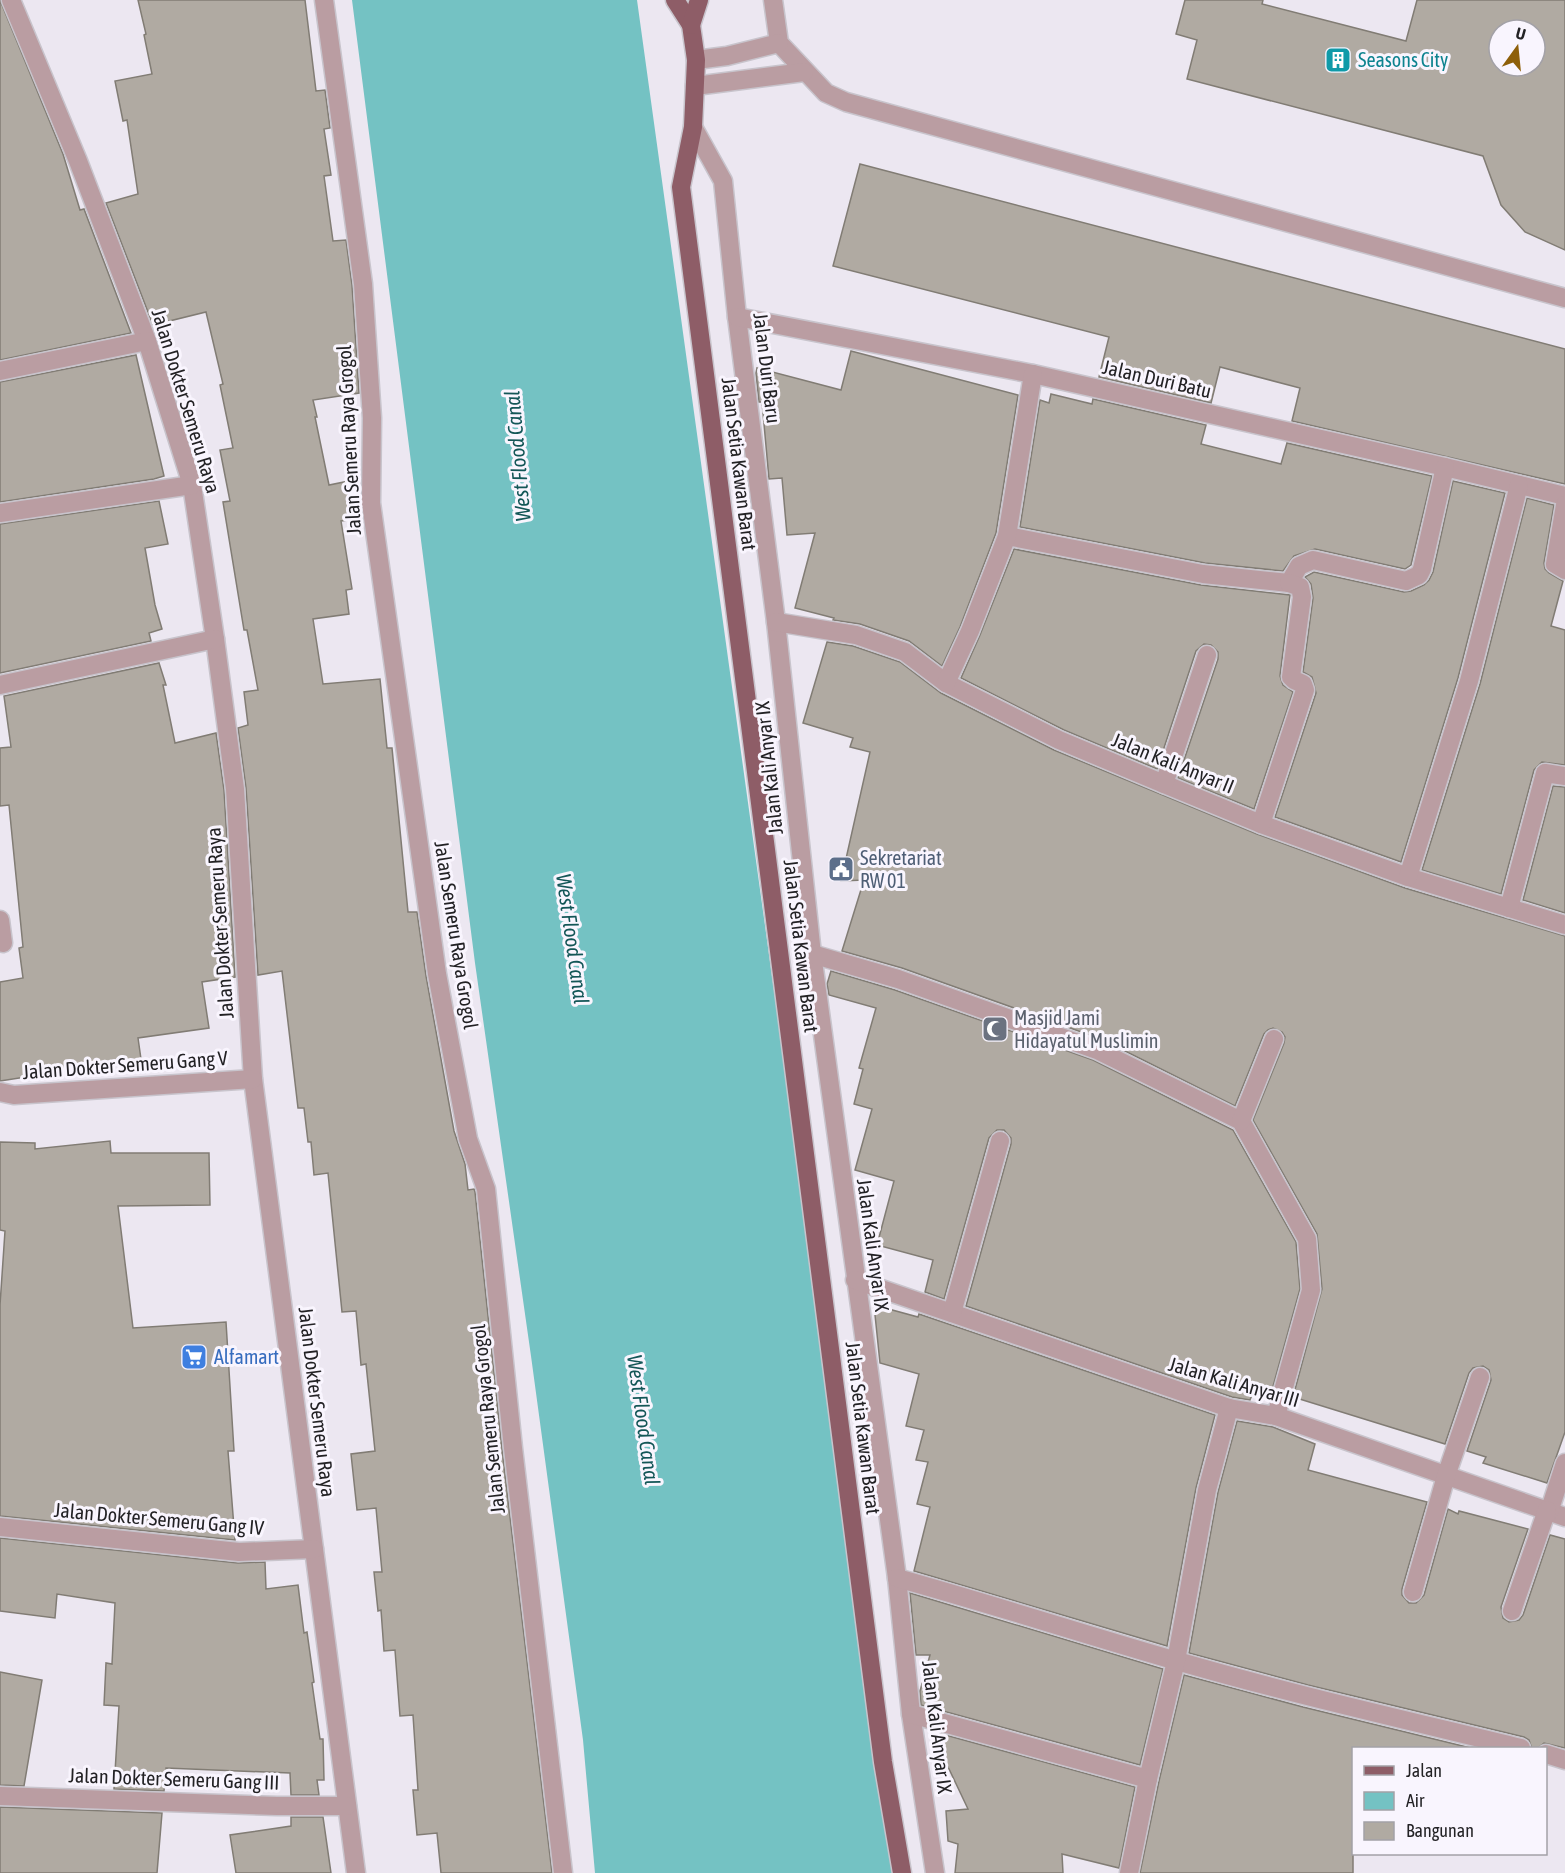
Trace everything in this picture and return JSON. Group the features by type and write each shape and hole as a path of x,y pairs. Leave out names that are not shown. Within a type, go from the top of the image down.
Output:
{"main road":[{"name":"Jalan Setia Kawan Barat","path":"675,0 691,25 696,60 693,127 681,188 881,1750 902,1873"},
{"name":"Jalan Setia Kawan Barat","path":"691,25 699,0"}],"street":[{"name":"Jalan Dokter Semeru Raya","path":"11,0 78,161 147,341 192,485 235,789 253,1079 356,1873"},
{"name":"Jalan Semeru Raya Grogol","path":"324,0 363,284 372,418 371,503 437,974 468,1139 486,1189 514,1460 563,1873"},
{"path":"773,0 779,43 826,93 846,102 1565,298"},
{"path":"696,60 727,56 779,43"},
{"path":"695,86 804,72"},
{"name":"Jalan Duri Baru","path":"693,127 723,182 737,317 776,622"},
{"name":"Jalan Duri Batu","path":"737,317 1033,374 1565,496"},
{"path":"0,371 147,341"},
{"path":"946,683 970,631 1007,536 1033,374"},
{"path":"1289,583 1299,566 1313,560 1406,581 1419,575 1445,467"},
{"path":"0,513 192,485"},
{"path":"1408,877 1469,681 1519,485"},
{"path":"1565,506 1555,564 1565,570"},
{"path":"1007,536 1203,574 1289,583 1300,587 1302,597 1291,677 1294,681 1303,684 1305,690 1261,824"},
{"name":"Jalan Kali Anyar II","path":"776,622 856,635 905,652 946,683 1059,740 1164,784 1261,824 1408,877 1565,925"},
{"name":"Jalan Kali Anyar IX","path":"776,622 812,954 897,1578 911,1714 934,1873"},
{"path":"0,685 215,639"},
{"path":"1164,784 1207,655"},
{"path":"1509,908 1545,773 1565,776"},
{"path":"0,920 3,943"},
{"path":"812,954 898,979 1097,1050 1241,1121 1307,1239 1311,1290 1275,1416"},
{"path":"1241,1121 1274,1039"},
{"name":"Jalan Dokter Semeru Gang V","path":"0,1092 14,1095 253,1079"},
{"path":"952,1313 1000,1141"},
{"name":"Jalan Kali Anyar III","path":"855,1280 1230,1408 1275,1416 1554,1513"},
{"path":"1413,1592 1446,1476 1480,1377"},
{"path":"1129,1873 1176,1661 1207,1490 1230,1408"},
{"path":"1512,1611 1554,1513 1565,1463"},
{"name":"Jalan Dokter Semeru Gang IV","path":"0,1527 239,1552 314,1549"},
{"path":"897,1578 971,1598 1176,1661 1308,1697 1513,1747"},
{"path":"911,1714 1148,1779"},
{"path":"1547,1756 1565,1760"},
{"name":"Jalan Dokter Semeru Gang III","path":"0,1796 277,1806 347,1806"}],"water":[{"name":"West Flood Canal","path":"352,0 637,0 896,1873 595,1873 583,1740 475,963"}],"building":[{"path":"0,0 63,154 80,210 84,209 131,333 0,360"},
{"path":"138,0 305,0 316,91 325,90 330,128 324,129 331,175 324,176 333,241 346,240 352,285 359,393 313,400 329,485 349,481 355,519 341,521 352,589 346,590 349,614 313,619 323,684 380,679 387,748 392,748 408,912 417,912 454,1131 465,1164 468,1190 474,1189 475,1192 502,1449 552,1873 441,1873 437,1833 417,1835 413,1790 418,1790 413,1715 400,1716 395,1650 384,1651 381,1610 378,1611 374,1572 382,1572 376,1508 357,1510 351,1454 375,1451 366,1364 361,1365 356,1311 342,1312 328,1173 314,1175 311,1142 308,1142 304,1108 298,1108 282,971 258,975 246,788 238,728 248,725 244,692 258,690 247,630 244,630 223,502 230,501 220,450 233,448 220,385 223,384 206,312 153,325 106,203 138,194 127,120 123,121 115,81 152,74"},
{"name":"Seasons City","path":"1185,0 1263,0 1262,4 1406,41 1417,0 1565,0 1565,250 1525,232 1501,205 1483,156 1187,79 1197,40 1176,34"},
{"path":"860,164 1565,349 1565,484 1292,421 1300,388 1220,367 1211,403 1099,377 1109,337 833,266"},
{"path":"851,351 1018,395 996,533 960,627 942,666 909,641 860,624 833,620 834,618 795,608 815,533 787,535 782,478 769,479 757,368 841,390"},
{"path":"136,355 164,476 0,502 0,382"},
{"path":"1051,394 1092,404 1093,399 1206,425 1201,444 1281,464 1287,443 1432,476 1411,565 1405,569 1315,549 1294,556 1283,571 1205,563 1020,527 1040,400 1049,403"},
{"path":"1453,481 1505,493 1458,678 1401,862 1275,817 1316,693 1312,677 1303,672 1313,598 1311,584 1305,577 1314,572 1404,592 1424,585 1433,572"},
{"path":"1527,498 1554,505 1544,563 1549,573 1563,581 1551,626 1565,630 1565,765 1542,762 1534,770 1501,894 1422,870 1480,684"},
{"path":"159,501 168,544 145,548 155,605 162,629 149,633 151,641 0,673 0,524"},
{"path":"1014,549 1201,585 1290,595 1280,676 1283,685 1293,692 1254,809 1178,778 1218,659 1218,652 1211,645 1204,644 1196,651 1157,769 1064,730 961,678"},
{"path":"827,642 853,646 900,662 941,693 1054,750 1257,834 1405,888 1565,936 1565,1432 1547,1483 1483,1463 1486,1457 1467,1451 1491,1380 1489,1370 1483,1366 1473,1368 1469,1373 1445,1444 1293,1397 1322,1289 1317,1234 1253,1120 1284,1043 1285,1037 1282,1032 1273,1028 1264,1034 1235,1106 1101,1039 902,968 842,951 864,880 841,881 870,752 850,747 853,738 803,723"},
{"path":"159,663 166,685 163,685 175,743 216,733 224,790 235,977 202,982 209,1028 138,1038 141,1059 0,1081 0,982 23,978 19,948 23,947 9,805 0,806 0,748 11,747 4,696"},
{"path":"1553,786 1565,787 1565,913 1523,900"},
{"path":"831,971 895,990 1093,1060 1233,1130 1296,1242 1300,1289 1272,1390 1256,1385 1250,1400 1232,1397 966,1306 1011,1144 1011,1138 1004,1130 997,1130 989,1138 944,1299 925,1292 933,1260 877,1245 894,1181 855,1170 872,1109 854,1104 863,1069 859,1068 876,1008 829,995 827,984"},
{"path":"110,1141 111,1153 209,1153 210,1205 118,1206 133,1328 226,1322 234,1451 228,1451 235,1540 0,1516 0,1305 5,1231 0,1230 0,1142 35,1143 35,1149"},
{"path":"874,1305 918,1317 919,1314 1215,1415 1196,1488 1167,1646 914,1571 930,1507 917,1504 928,1462 916,1460 924,1430 906,1426 919,1374 880,1363"},
{"path":"1237,1421 1273,1427 1315,1444 1308,1470 1427,1502 1402,1589 1402,1595 1409,1603 1416,1603 1424,1595 1448,1509 1458,1514 1459,1511 1528,1529 1501,1607 1503,1618 1509,1622 1519,1620 1523,1615 1550,1535 1565,1539 1565,1748 1544,1743 1539,1747 1531,1747 1529,1740 1524,1737 1308,1685 1189,1653 1218,1492"},
{"path":"0,1538 238,1563 265,1562 266,1589 298,1585 304,1633 307,1632 320,1739 323,1739 324,1780 317,1780 319,1795 291,1795 290,1773 166,1768 164,1791 114,1789 119,1706 104,1705 106,1663 112,1664 115,1603 57,1594 55,1618 0,1611"},
{"path":"910,1593 1163,1669 1140,1765 921,1705 920,1691 930,1655 916,1655"},
{"path":"0,1672 42,1680 24,1786 0,1785"},
{"path":"1184,1675 1467,1747 1352,1747 1353,1873 1140,1873"},
{"path":"931,1731 1135,1787 1119,1868 1062,1854 1063,1873 955,1873 958,1844 948,1841 946,1811 968,1809"},
{"path":"0,1807 162,1813 157,1873 0,1873"},
{"path":"291,1817 323,1817 331,1873 236,1873 230,1835 291,1826"}],"place":[{"name":"Seasons City","path":"1338,60"},
{"name":"Sekretariat RW 01","path":"841,869"},
{"name":"Masjid Jami Hidayatul Muslimin","path":"995,1029"},
{"name":"Alfamart","path":"194,1357"}]}
